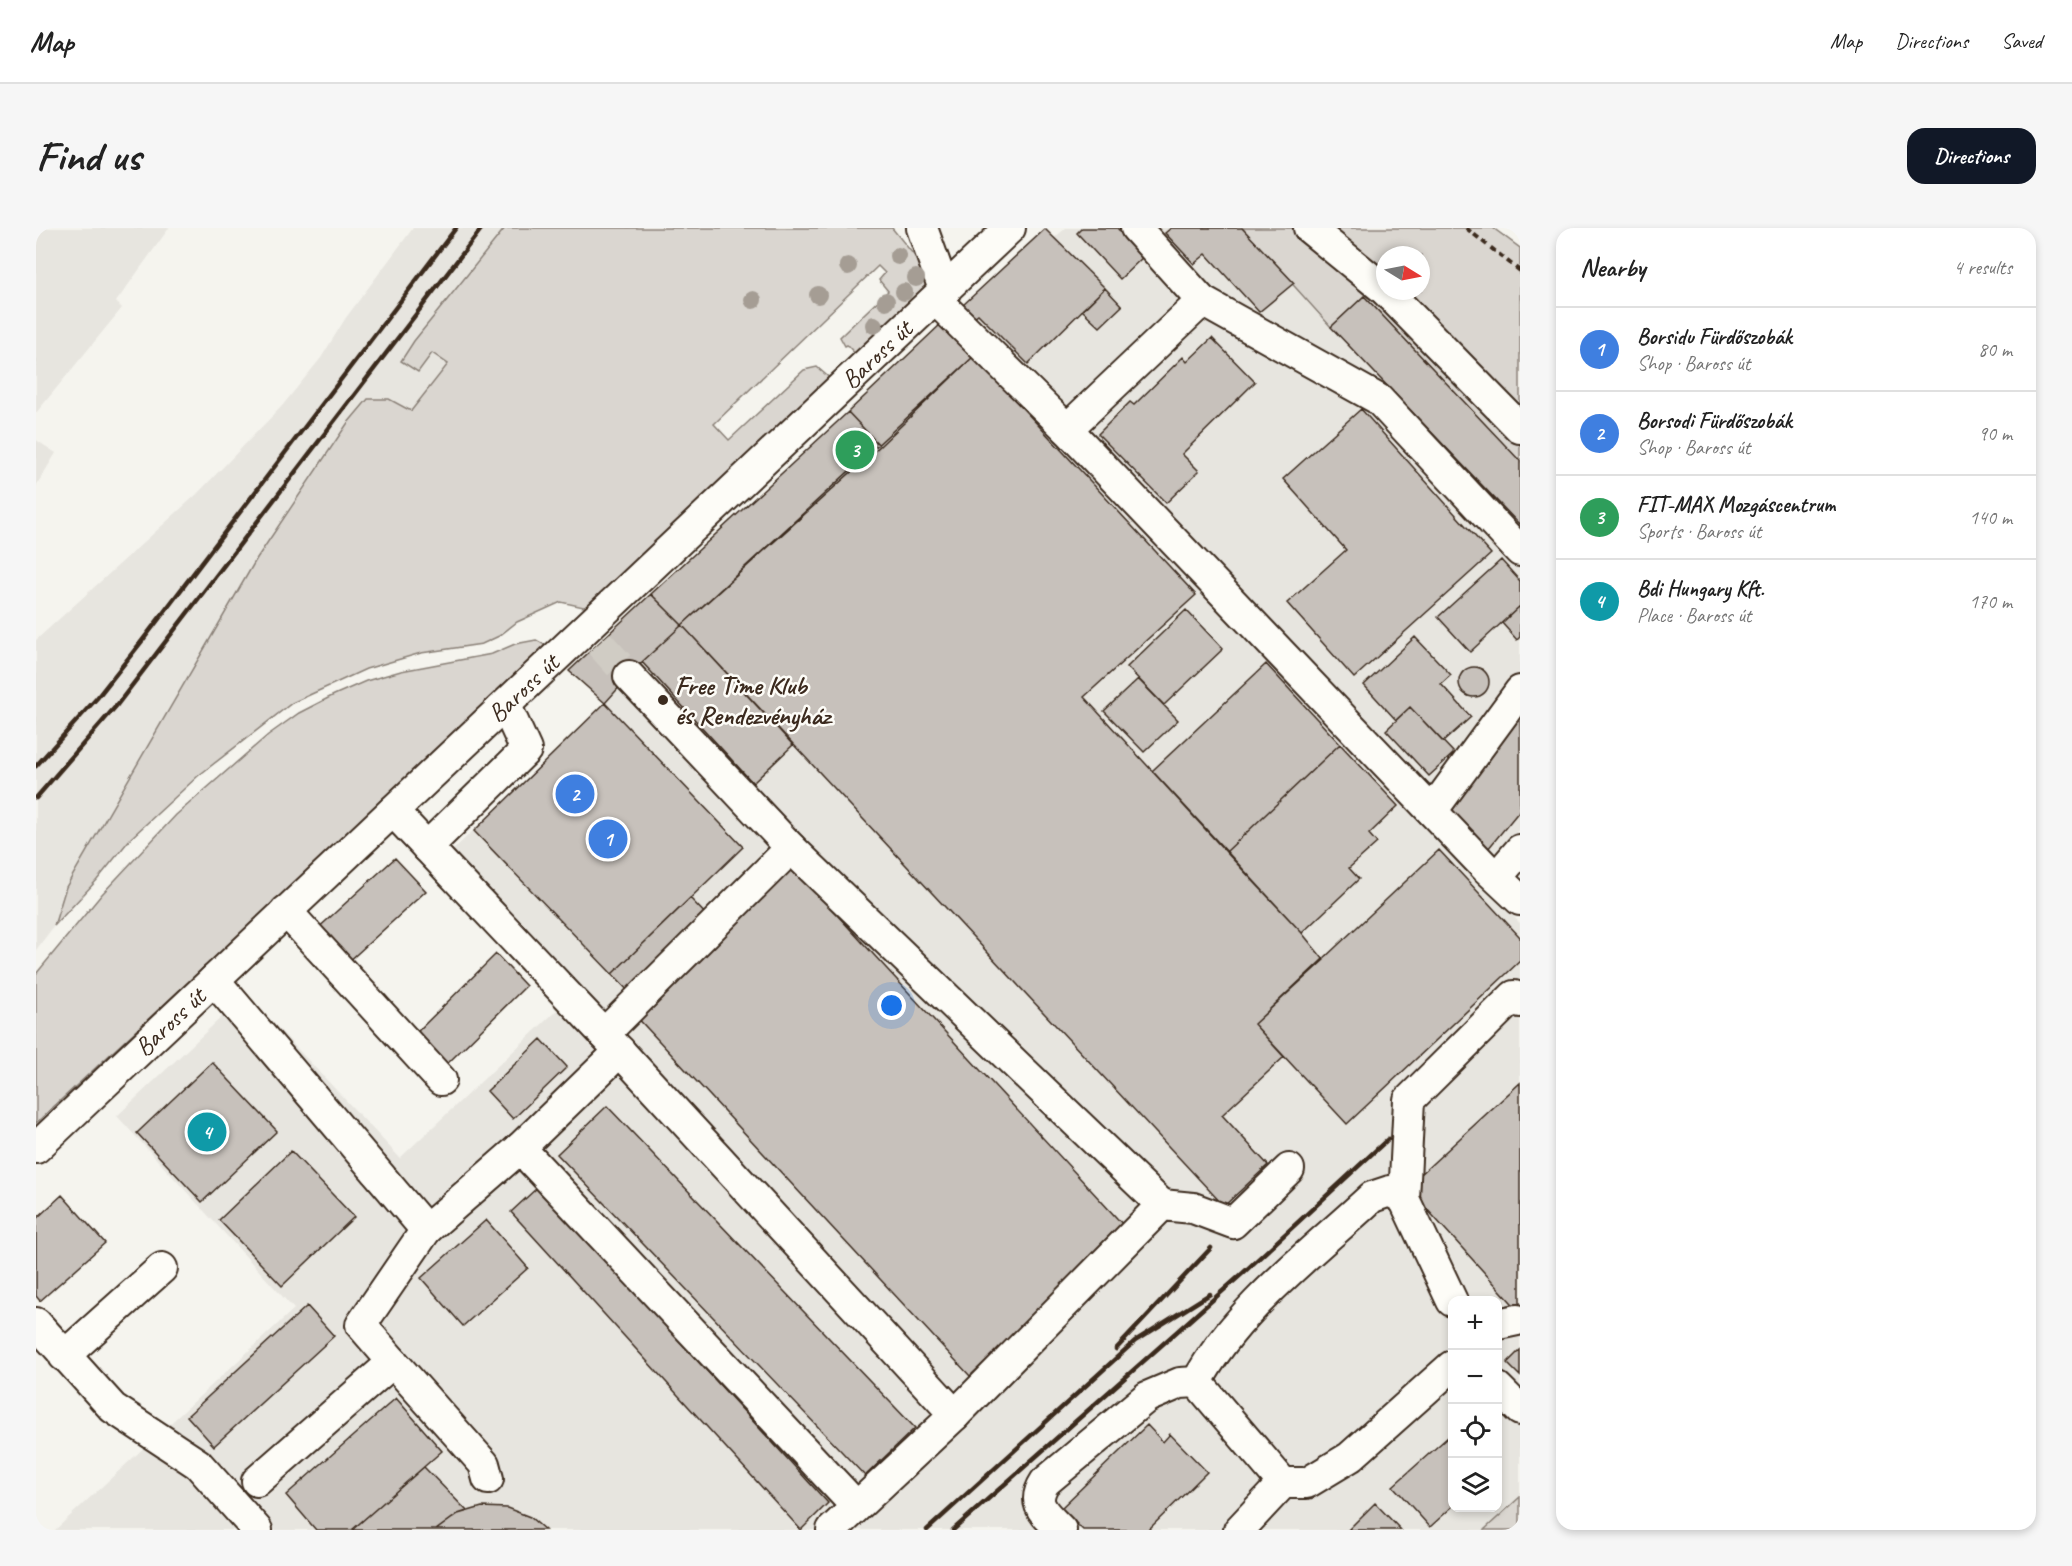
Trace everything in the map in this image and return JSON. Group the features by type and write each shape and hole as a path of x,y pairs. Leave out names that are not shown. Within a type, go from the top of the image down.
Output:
{"street":[{"path":"922,228 940,296 1432,812 1520,900"},
{"name":"Baross út","path":"36,1148 506,706 593,636 1010,228"},
{"path":"1136,228 1202,301 1378,399 1520,551"},
{"path":"1309,228 1376,282"},
{"path":"1397,300 1515,410"},
{"path":"1067,429 1202,301"},
{"path":"629,676 791,848 1162,1205 1193,1208 1233,1223 1289,1169"},
{"path":"1432,812 1520,691"},
{"path":"427,848 526,750 506,706"},
{"path":"393,811 612,1042 955,1415"},
{"path":"488,1479 484,1464 361,1325 426,1230 520,1148 612,1042 791,848"},
{"path":"1491,872 1520,849"},
{"path":"286,911 441,1080"},
{"path":"214,980 426,1230"},
{"path":"1450,1296 1404,1200 1409,1100 1514,996 1520,1002"},
{"path":"520,1148 856,1506"},
{"path":"1197,1382 1220,1345 1251,1310 1372,1197 1390,1191 1404,1200"},
{"path":"832,1530 955,1415 1162,1205"},
{"path":"64,1356 162,1268"},
{"path":"36,1323 112,1408 198,1464 257,1530"},
{"path":"257,1481 393,1362"},
{"path":"1239,1530 1283,1483 1307,1483 1350,1457 1448,1370"},
{"path":"1197,1382 1283,1483"},
{"path":"1061,1530 1039,1504 1038,1494 1045,1482 1146,1397 1180,1383 1197,1382"},
{"path":"1502,1393 1520,1410"}],"path":[{"path":"1466,228 1520,271"}],"shaded area":[{"path":"36,228 169,228 116,302 122,308 36,413"},
{"path":"413,228 505,228 414,341 401,361 432,352 448,364 411,412 389,399 257,558 66,887 54,926 36,950 36,640 197,494 282,406 321,358 345,319"},
{"path":"505,228 892,228 934,280 859,358 847,345 845,346 840,337 888,291 879,280 885,273 878,266 714,424 729,440 804,370 817,367 833,381 588,608 561,602 517,622 499,636 482,644 421,653 366,669 292,703 198,776 131,838 97,880 54,926 66,887 257,558 347,424 368,399 389,399 411,411 448,364 432,353 418,372 401,361 414,341"},
{"path":"1066,228 1242,228 1331,327 1364,296 1520,462 1520,828 1477,881 1520,923 1520,1497 1484,1530 55,1530 294,1309 117,1116 246,994 400,1158 557,1010 429,873 605,704 569,671 1045,229 1054,238"},
{"path":"1242,228 1493,228 1520,248 1520,462 1364,296 1331,327"},
{"path":"36,440 56,453 36,486"},
{"path":"536,640 545,645 536,660 36,1123 36,974 102,894 176,815 268,735 299,713 334,695 366,681 401,671 492,654 515,644"},
{"path":"1520,1497 1520,1530 1484,1530"}],"building":[{"path":"1082,228 1117,228 1144,256 1120,279 1077,233"},
{"path":"1171,228 1242,228 1294,283 1259,312 1206,254 1194,264 1165,233"},
{"path":"1045,229 1105,288 1028,364 978,314 974,317 963,305"},
{"path":"1105,288 1122,306 1100,327 1082,310"},
{"path":"1364,296 1520,461 1520,525 1331,327"},
{"path":"942,323 974,356 880,446 848,412"},
{"path":"1212,338 1255,382 1182,454 1199,471 1166,503 1098,434 1130,402 1134,405 1183,357 1187,362"},
{"path":"974,356 1196,595 1084,697 1302,933 1324,960 1254,1024 1284,1057 1222,1115 1268,1165 1224,1206 682,625"},
{"path":"1361,409 1491,554 1354,678 1287,603 1346,550 1283,479"},
{"path":"848,412 880,446 682,625 651,594"},
{"path":"1501,560 1520,581 1520,606 1470,652 1438,617"},
{"path":"651,594 682,625 642,662 605,703 569,671"},
{"path":"1520,606 1520,637 1517,640 1502,623"},
{"path":"1186,610 1223,649 1164,705 1127,667"},
{"path":"682,625 793,745 753,783 642,662"},
{"path":"1415,637 1451,675 1441,684 1471,717 1443,742 1410,707 1396,720 1364,685"},
{"path":"1266,664 1340,744 1226,852 1152,771"},
{"path":"1474,667 1485,671 1489,682 1485,693 1474,697 1463,693 1459,682 1463,671"},
{"path":"1138,679 1178,720 1144,752 1104,711"},
{"path":"605,703 743,847 612,974 474,831"},
{"path":"1520,705 1520,810 1488,849 1437,807"},
{"path":"1410,707 1454,753 1429,776 1386,730"},
{"path":"1340,744 1398,806 1369,834 1377,843 1349,868 1359,879 1302,933 1226,852"},
{"path":"1439,850 1520,937 1520,961 1347,1124 1254,1024"},
{"path":"395,858 426,891 346,964 315,931"},
{"path":"790,864 1126,1228 970,1376 633,1013"},
{"path":"690,898 711,920 633,996 612,974"},
{"path":"496,954 526,986 443,1068 412,1037"},
{"path":"541,1039 567,1067 513,1119 487,1091"},
{"path":"212,1062 277,1131 202,1202 137,1133"},
{"path":"1520,1083 1520,1312 1407,1187"},
{"path":"607,1106 915,1428 865,1476 557,1154"},
{"path":"291,1151 354,1217 282,1286 219,1220"},
{"path":"538,1187 828,1503 801,1530 511,1212"},
{"path":"62,1195 105,1243 40,1301 36,1296 36,1219"},
{"path":"486,1220 528,1268 463,1326 421,1278"},
{"path":"307,1306 334,1336 214,1446 187,1416"},
{"path":"1520,1350 1520,1376 1507,1363"},
{"path":"396,1398 442,1451 352,1530 316,1530 286,1495"},
{"path":"1147,1425 1163,1442 1170,1434 1207,1472 1148,1530 1083,1530 1061,1508"},
{"path":"1448,1437 1448,1511 1430,1527 1393,1486"},
{"path":"424,1467 467,1511 458,1514 436,1530 352,1530"},
{"path":"1375,1503 1401,1530 1348,1530"},
{"path":"482,1507 507,1508 530,1517 545,1530 436,1530 458,1514"}],"tunnel":[{"path":"599,643 629,676"}],"railway":[{"path":"36,766 97,698 142,641 456,228"},
{"path":"36,798 117,705 482,228"},
{"path":"953,1530 1243,1273 1388,1139"},
{"path":"1116,1349 1211,1248"},
{"path":"927,1530 1135,1341 1210,1294"}],"place":[{"name":"FIT-MAX Mozgáscentrum","path":"855,450"},
{"name":"Free Time Klub és Rendezvényház","path":"663,700"},
{"name":"Borsodi Fürdőszobák","path":"575,794"},
{"name":"Borsidu Fürdőszobák","path":"608,839"},
{"name":"Bdi Hungary Kft.","path":"207,1132"}]}
